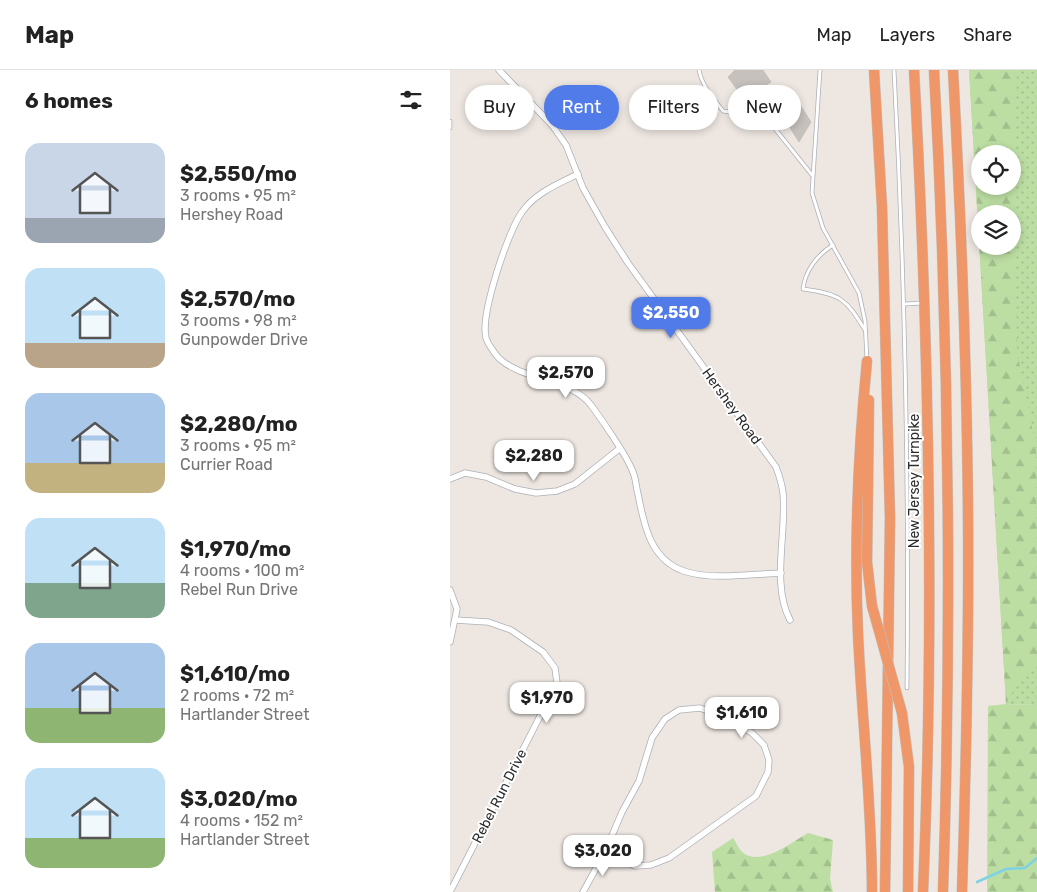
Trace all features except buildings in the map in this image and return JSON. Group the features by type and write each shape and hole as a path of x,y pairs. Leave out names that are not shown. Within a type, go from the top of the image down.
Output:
{"highway":[{"name":"New Jersey Turnpike","path":"874,70 883,244 890,508 885,892"},
{"name":"New Jersey Turnpike","path":"914,70 925,303 928,644 923,892"},
{"path":"934,70 946,316 949,511 948,756 943,892"},
{"path":"952,70 963,287 968,515 968,653 962,892"},
{"path":"867,361 870,445 867,562 872,606 902,713 909,767 908,892"},
{"path":"867,361 860,449 856,599 870,804 872,892"}],"street":[{"name":"Hershey Road","path":"498,70 552,125 566,145 578,174 605,227 628,263 776,467 783,493 781,573 783,603 790,620"},
{"path":"578,174 542,193 522,212 500,264 486,309 486,338 499,359 510,366 523,373 578,392 590,404 633,472 644,527 659,556 686,572 704,575 781,573"},
{"path":"450,479 464,473 486,477 515,489 536,493 557,491 575,484 619,449"},
{"path":"450,590 457,609 450,642"},
{"name":"Rebel Run Drive","path":"450,892 557,683 555,668 543,652 511,630 488,622 455,620"},
{"path":"583,892 605,852 622,812 639,780 652,738 665,719 679,710 700,708 730,719 752,733 764,745 769,760 768,772 756,796 669,858 651,865 635,866 605,852"}],"lane":[{"path":"699,70 701,80 723,111 735,113 770,109 772,125 812,175"},
{"path":"820,70 812,193 817,211 859,293 866,331 867,361"},
{"path":"894,70 905,304 909,511 907,688"},
{"path":"450,121 450,128"},
{"path":"833,245 826,249 805,275 803,289 821,291 841,298 853,309 866,331"},
{"path":"905,304 925,303"}],"green space":[{"path":"969,70 1037,70 1037,705 1006,704 980,255 1021,255 1021,205 977,205 976,195 1021,195 1021,145 973,145"},
{"path":"969,70 1017,70 1015,145 973,145"},
{"path":"976,195 1014,195 1014,205 977,205"},
{"path":"980,255 1015,255 1017,351 1036,448 1037,662 1019,680 1006,704"},
{"path":"1006,704 1037,705 1037,892 987,892 988,706"},
{"path":"808,833 833,840 830,879 833,892 715,892 712,852 733,838 742,852 749,856 758,857 776,852"}],"waterway":[{"path":"977,882 1006,869 1025,868 1037,858"}]}
